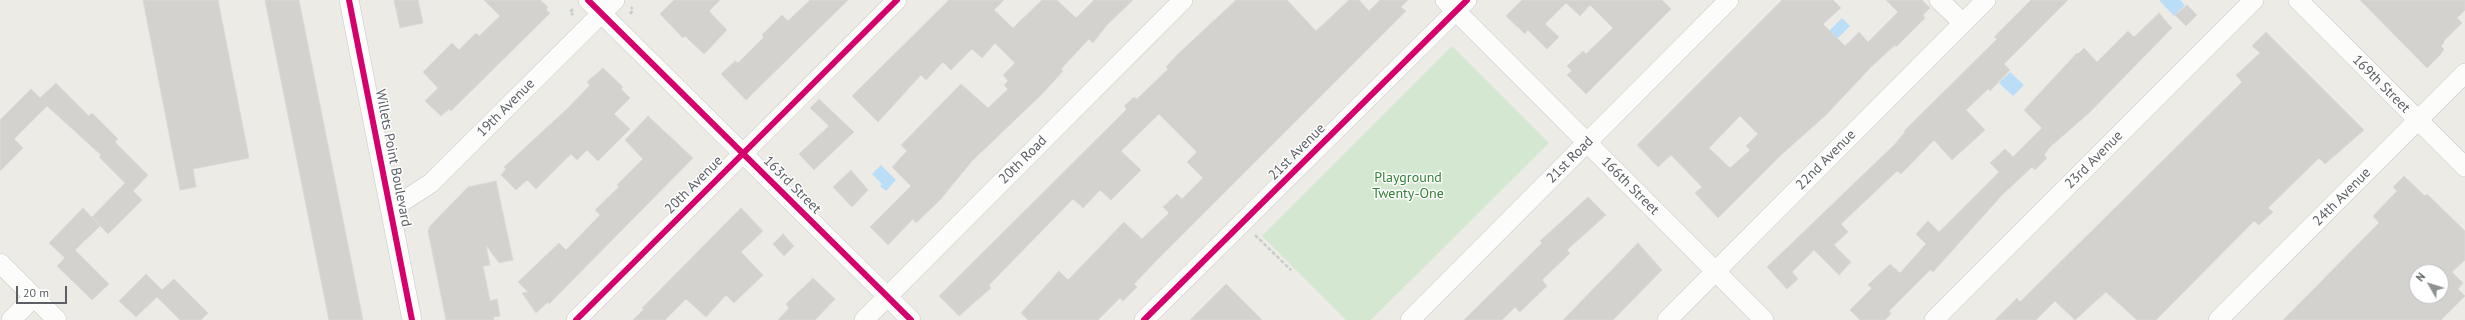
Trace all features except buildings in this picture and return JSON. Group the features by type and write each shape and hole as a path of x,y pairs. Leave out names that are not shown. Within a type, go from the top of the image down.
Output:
{"street":[{"name":"Willets Point Boulevard","path":"349,0 412,320"},
{"name":"20th Avenue","path":"576,320 897,0"},
{"name":"20th Road","path":"864,320 1183,0"},
{"name":"21st Road","path":"1410,320 1729,0"},
{"path":"1939,0 1963,23"},
{"name":"22nd Avenue","path":"1666,320 1986,0"},
{"name":"23rd Avenue","path":"1934,320 2254,0"},
{"name":"169th Street","path":"2298,0 2465,167"},
{"name":"19th Avenue","path":"391,209 431,183 602,14 623,3"},
{"name":"163rd Street","path":"580,4 602,14 911,320"},
{"name":"166th Street","path":"1456,4 1587,143 1764,320"},
{"name":"21st Avenue","path":"1144,320 1456,4"},
{"name":"24th Avenue","path":"2218,320 2465,73"},
{"path":"0,263 57,320"},
{"path":"11,320 34,297"}],"path":[{"path":"623,3 633,10 630,14"},
{"path":"573,15 570,12 580,4"},
{"path":"1255,235 1291,270"}],"green space":[{"name":"Playground Twenty-One","path":"1452,46 1549,143 1371,320 1346,320 1262,236"}],"water":[{"path":"2159,0 2180,0 2185,5 2174,16"},
{"path":"1842,18 1850,26 1833,43 1825,35"},
{"path":"2010,72 2024,85 2013,96 1999,83"},
{"path":"881,165 896,180 886,191 880,186 882,184 872,174"}],"cycle path":[{"path":"349,0 412,320"},
{"path":"588,0 911,320"},
{"path":"576,320 897,0"},
{"path":"1144,320 1467,0"}]}
